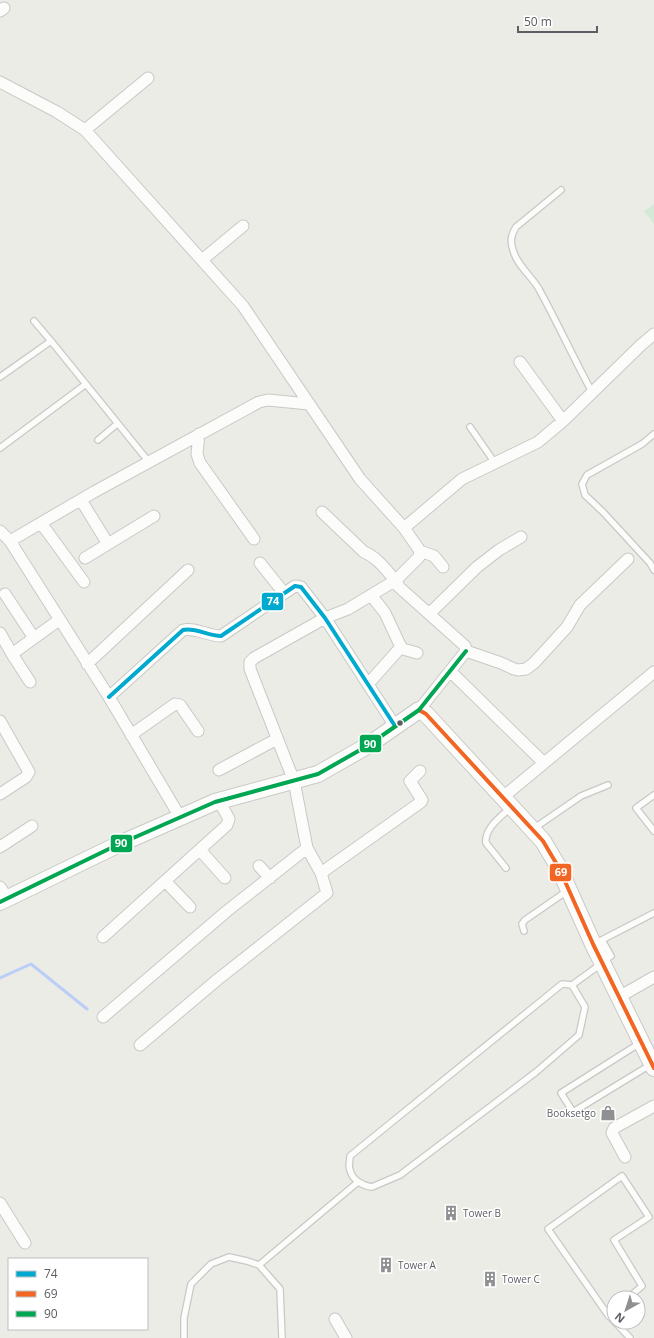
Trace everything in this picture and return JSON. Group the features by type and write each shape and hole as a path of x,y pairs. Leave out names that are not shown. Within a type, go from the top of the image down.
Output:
{"main road":[{"path":"2,896 219,801 318,774 367,746 419,710 426,714 543,841 598,942 602,962 653,1066"}],"street":[{"path":"84,130 148,78"},
{"path":"0,82 57,112 84,130 243,306 360,479 404,528 420,551 434,556 443,567"},
{"path":"202,260 243,226"},
{"path":"404,528 462,479 538,442 563,421 654,334"},
{"path":"520,362 563,421"},
{"path":"10,541 258,402 268,400 309,404"},
{"path":"200,434 197,454 200,463 254,539"},
{"path":"81,500 108,544"},
{"path":"322,512 364,552 370,554 396,580 399,587 465,646 466,651"},
{"path":"85,558 154,516"},
{"path":"41,523 84,582"},
{"path":"0,531 10,541 109,697 180,817"},
{"path":"429,614 477,567 499,550 521,537"},
{"path":"140,1045 217,980 327,893 321,873 306,848 294,781 250,669 250,662 254,658 325,618 348,609 396,580 419,557 420,551"},
{"path":"466,651 514,669 526,669 534,663 567,627 580,605 628,559"},
{"path":"260,563 284,593"},
{"path":"87,664 188,570"},
{"path":"109,697 183,630 190,630 211,636 221,636 294,586 301,588 325,618 395,726"},
{"path":"5,594 34,638"},
{"path":"371,595 385,612 401,647 417,653"},
{"path":"12,654 59,620"},
{"path":"0,633 30,682"},
{"path":"368,684 401,647"},
{"path":"419,710 466,651"},
{"path":"450,672 544,763"},
{"path":"507,802 544,763 654,672"},
{"path":"131,735 175,704 180,705 198,731"},
{"path":"0,721 3,734 29,772 26,777 0,794"},
{"path":"219,770 277,739"},
{"path":"321,873 421,802 422,800 410,781 420,771"},
{"path":"102,937 228,825 229,819 219,801"},
{"path":"0,847 32,826"},
{"path":"104,1017 227,911 306,848"},
{"path":"200,850 225,878"},
{"path":"259,866 270,878"},
{"path":"165,881 190,907"},
{"path":"619,997 654,977"},
{"path":"625,1157 612,1133 614,1128 654,1106"},
{"path":"0,1203 25,1243"},
{"path":"335,1319 346,1338"}],"lane":[{"path":"561,190 516,227 512,233 511,239 513,252 523,269 539,289 592,392"},
{"path":"34,321 149,462"},
{"path":"0,377 51,341"},
{"path":"0,448 86,384"},
{"path":"98,440 117,424"},
{"path":"470,427 495,463"},
{"path":"654,434 642,444 587,475 582,484 585,495 603,512 650,563 654,570"},
{"path":"532,829 581,796 608,785"},
{"path":"654,795 636,808 654,831"},
{"path":"506,868 486,843 486,839 487,834 507,802"},
{"path":"524,931 522,924 525,920 569,890"},
{"path":"598,942 654,913"},
{"path":"572,985 585,1007 579,1035 536,1072 400,1175 372,1187 368,1187 358,1182 350,1171 350,1156 562,984 572,985 602,962"},
{"path":"641,1042 562,1093 573,1112 653,1066"},
{"path":"606,1311 548,1229 622,1176 649,1217 614,1240 642,1286 637,1290"},
{"path":"258,1265 358,1182"},
{"path":"184,1338 184,1318 191,1284 211,1264 229,1257 258,1265 280,1289 282,1338"},
{"path":"622,1330 630,1338"}],"green space":[{"path":"654,204 654,224 644,211"}],"waterway":[{"path":"0,978 31,964 87,1009"}],"transit line":[{"name":"74","path":"109,697 183,630 188,629 221,636 295,586 301,587 325,618 395,726"},
{"name":"90","path":"0,902 115,846 215,802 318,774 367,746 419,710 466,651"},
{"name":"69","path":"419,710 426,714 543,841 559,868 593,944 654,1068"}],"place":[{"name":"Booksetgo","path":"608,1113"},
{"name":"Tower B","path":"451,1213"},
{"name":"Tower A","path":"386,1265"},
{"name":"Tower C","path":"490,1279"}]}
